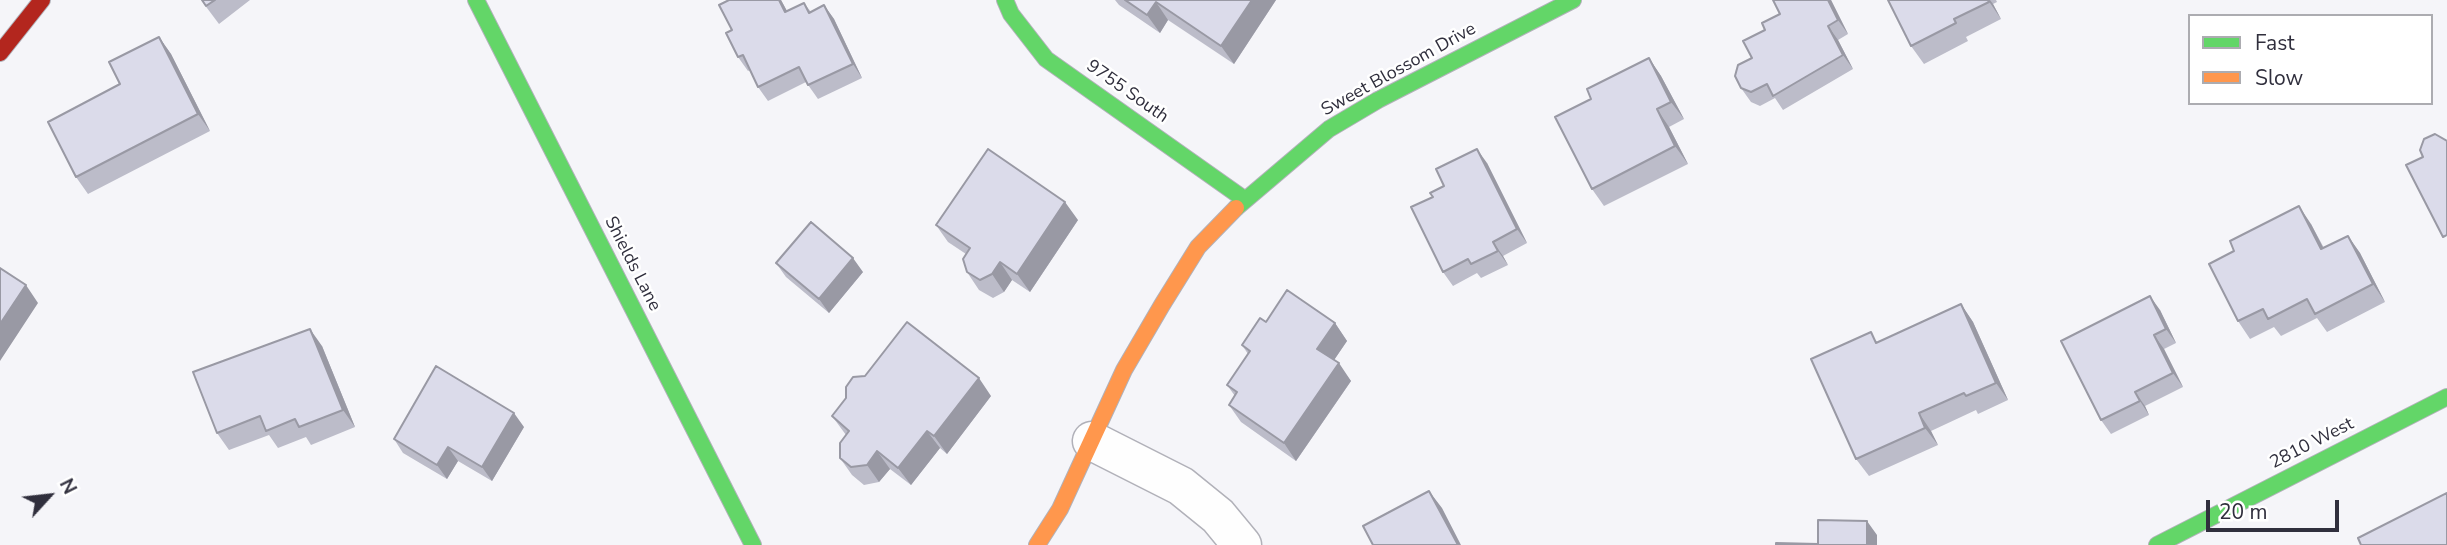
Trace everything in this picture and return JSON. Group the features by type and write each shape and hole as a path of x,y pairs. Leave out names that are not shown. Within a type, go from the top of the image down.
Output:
{"street":[{"path":"0,53 42,0"},
{"name":"Shields Lane","path":"476,0 753,545"},
{"name":"9755 South","path":"1005,0 1011,14 1046,59 1244,199"},
{"name":"Sweet Blossom Drive","path":"1037,545 1060,509 1124,370 1162,305 1198,247 1244,199 1329,129 1378,100 1573,0"},
{"name":"2810 West","path":"2157,545 2447,397"},
{"path":"1092,441 1181,486 1218,516 1242,545"}],"building":[{"path":"202,0 215,0 206,6"},
{"path":"729,0 779,0 785,12 804,3 809,13 824,5 853,64 808,85 799,67 758,87 743,55 738,57 726,33 732,30 719,5"},
{"path":"1125,0 1252,0 1221,46 1156,2 1147,15"},
{"path":"1773,0 1828,0 1838,20 1828,26 1843,55 1773,96 1767,84 1751,92 1741,88 1735,76 1738,65 1752,58 1743,41 1765,30 1762,23 1780,14"},
{"path":"1888,0 1989,2 1954,19 1956,23 1911,46"},
{"path":"159,37 198,114 76,177 48,122 120,84 109,62"},
{"path":"1649,58 1671,102 1657,109 1675,146 1592,189 1555,117 1591,99 1587,89"},
{"path":"2435,134 2447,141 2447,235 2443,237 2406,165 2423,157 2420,150 2424,139"},
{"path":"988,149 1065,202 1017,274 1000,262 992,274 980,280 967,272 963,259 970,248 936,225"},
{"path":"1477,149 1517,229 1493,242 1498,251 1471,264 1468,259 1443,272 1411,207 1433,197 1430,193 1444,186 1436,169"},
{"path":"2299,206 2321,249 2348,236 2373,284 2315,314 2307,299 2268,319 2263,309 2238,321 2209,264 2234,251 2230,241"},
{"path":"811,222 853,258 819,299 776,263"},
{"path":"0,268 26,285 0,324"},
{"path":"1287,290 1335,323 1317,349 1339,363 1284,443 1229,405 1237,392 1227,385 1250,351 1242,345 1260,318 1266,322"},
{"path":"2150,296 2166,329 2154,335 2173,373 2135,392 2140,401 2101,420 2061,341"},
{"path":"1961,304 1996,383 1966,396 1964,393 1919,413 1925,428 1856,459 1811,359 1871,332 1876,343"},
{"path":"907,322 979,378 934,436 927,431 898,468 877,451 867,465 851,467 840,458 840,443 849,431 832,416 846,398 846,387 853,377 865,376"},
{"path":"310,329 343,410 299,427 295,419 266,431 260,416 217,433 193,372"},
{"path":"436,366 514,413 482,467 448,447 437,465 394,439"},
{"path":"1429,491 1458,545 1373,545 1363,526"},
{"path":"2447,493 2447,545 2361,545 2358,538"},
{"path":"1818,520 1867,521 1867,545 1776,545 1818,544"}],"traffic: fast":[{"path":"476,0 753,545"},
{"path":"1005,0 1011,14 1046,59 1244,199"},
{"path":"1236,208 1329,129 1378,100 1573,0"},
{"path":"2157,545 2447,397"}],"traffic: slow":[{"path":"1037,545 1060,509 1124,370 1162,305 1198,247 1236,208"}],"traffic: jam":[{"path":"0,53 42,0"}]}
